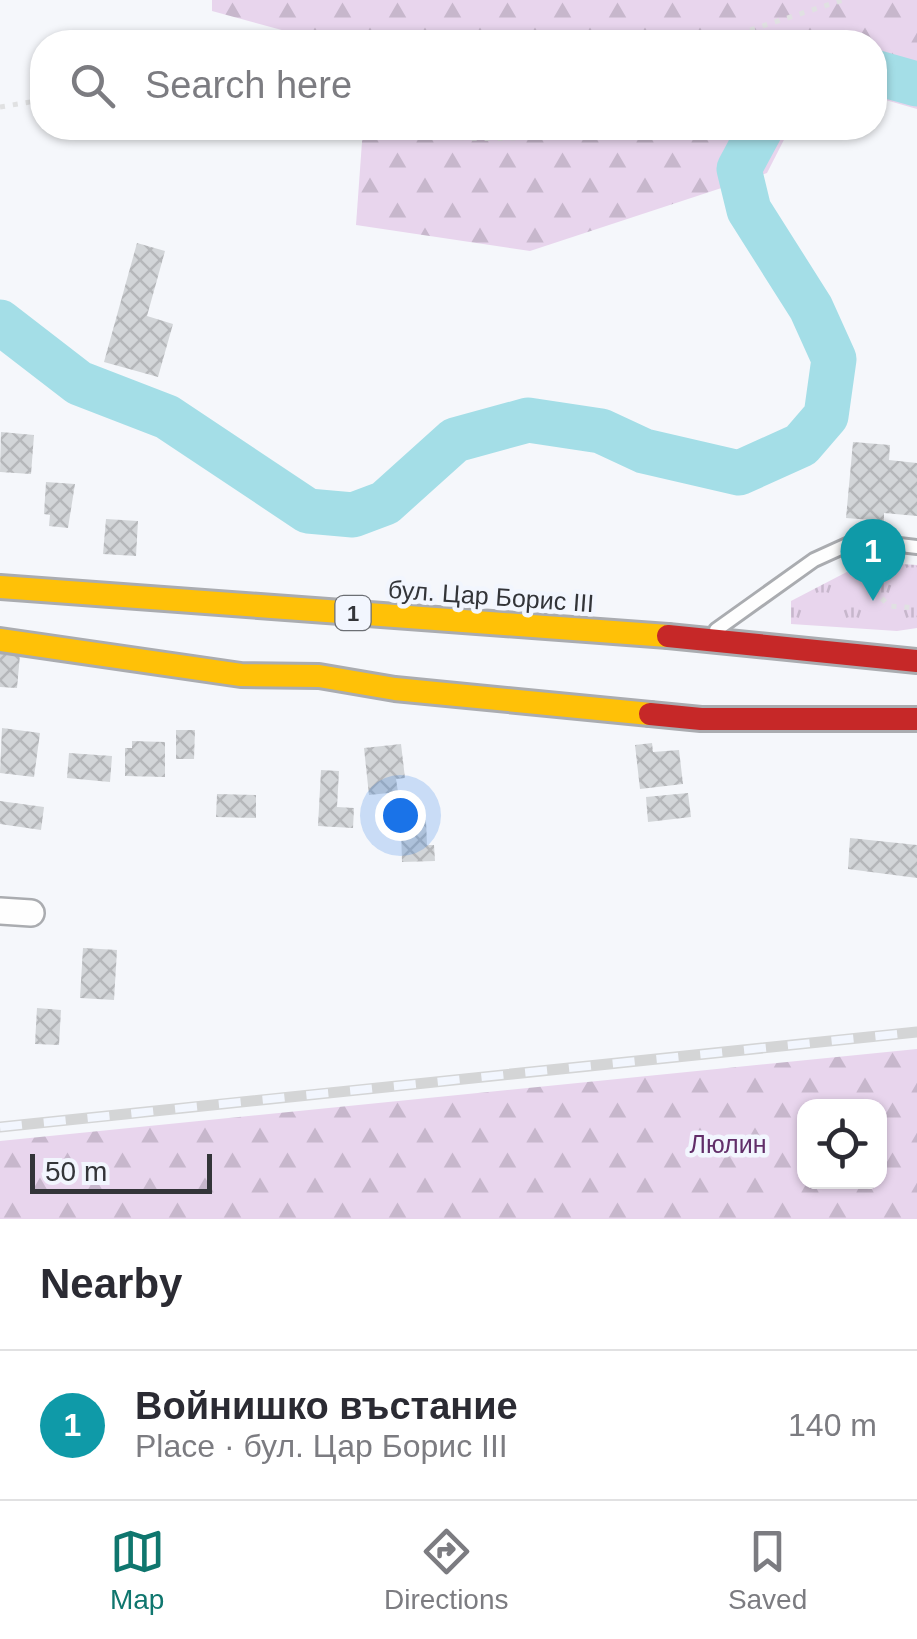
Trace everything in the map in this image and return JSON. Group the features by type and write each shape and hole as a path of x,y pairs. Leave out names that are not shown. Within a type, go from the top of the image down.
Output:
{"main road":[{"name":"бул. Цар Борис III","path":"0,587 706,639 917,661"},
{"path":"0,640 241,674 319,676 395,689 700,719 917,719"}],"street":[{"path":"0,911 31,913"}],"lane":[{"path":"706,639 814,560 858,540 917,547"}],"path":[{"path":"750,30 842,0"},
{"path":"0,107 30,102"},
{"path":"875,562 875,591 889,606 917,608"}],"green space":[{"path":"212,0 917,0 917,109 887,100 887,30 282,30 212,11"},
{"path":"362,140 784,140 767,173 530,251 356,225"},
{"path":"866,562 917,565 917,628 897,631 791,624 791,601"},
{"name":"Люлин","path":"917,1049 917,1219 0,1219 0,1141"}],"building":[{"path":"137,243 165,251 147,316 173,324 158,377 104,362"},
{"path":"1,432 34,435 31,474 0,472"},
{"path":"853,442 890,445 889,460 917,463 917,516 884,513 884,521 846,518"},
{"path":"46,482 75,484 68,528 49,526 50,515 44,514"},
{"path":"106,519 138,521 136,556 103,554"},
{"path":"0,653 20,655 17,688 0,687"},
{"path":"2,728 40,733 34,777 0,773"},
{"path":"176,730 195,730 194,759 176,759"},
{"path":"132,741 165,742 165,777 125,776 125,748 132,748"},
{"path":"652,743 653,752 679,750 683,784 640,789 635,745"},
{"path":"401,744 405,778 396,779 398,792 369,795 364,748"},
{"path":"69,753 112,756 110,782 67,778"},
{"path":"321,770 339,771 337,807 354,808 353,828 318,826"},
{"path":"688,793 691,817 648,822 646,797"},
{"path":"217,794 256,795 256,818 216,817"},
{"path":"0,801 44,807 41,830 0,824"},
{"path":"426,820 427,845 434,845 435,861 402,862 401,829 407,829 407,821"},
{"path":"850,838 917,845 917,878 848,869"},
{"path":"83,948 117,950 114,1000 80,998"},
{"path":"37,1008 61,1010 59,1045 35,1044"}],"waterway":[{"path":"887,76 917,84"},
{"path":"0,322 79,383 167,417 308,511 353,515 385,503 455,440 528,420 601,431 644,451 739,473 801,445 826,416 834,359 811,308 749,210 739,169 755,140"}],"railway":[{"path":"0,1127 917,1032"}],"traffic: slow":[{"path":"0,587 668,636"},
{"path":"0,640 241,675 319,676 395,689 650,714"}],"traffic: jam":[{"path":"668,636 917,661"},
{"path":"650,714 701,719 917,719"}],"place":[{"name":"Войнишко въстание","path":"873,601"}]}
